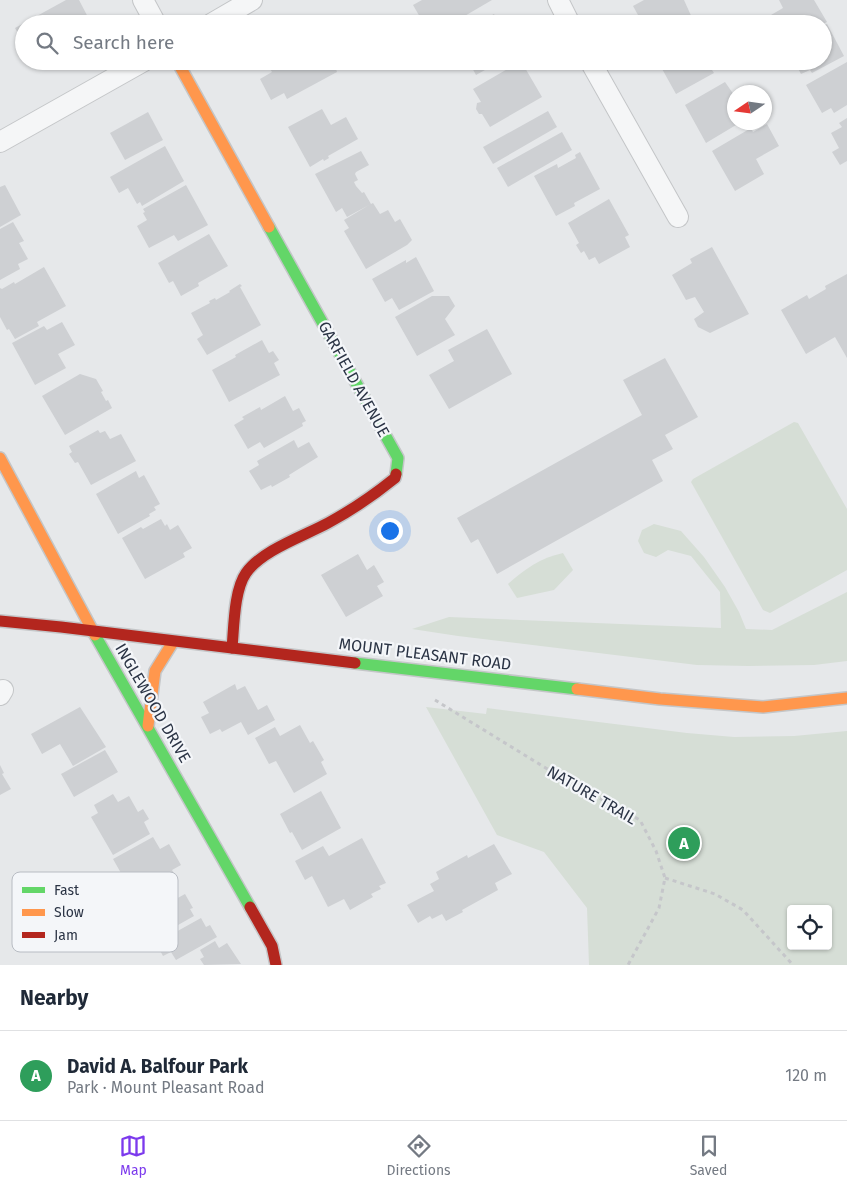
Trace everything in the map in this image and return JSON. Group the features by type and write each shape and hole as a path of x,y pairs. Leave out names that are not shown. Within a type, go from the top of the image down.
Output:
{"street":[{"path":"143,0 151,15"},
{"path":"226,15 252,0"},
{"path":"558,0 566,15"},
{"path":"0,142 128,70"},
{"name":"GARFIELD AVENUE","path":"181,70 398,458 395,478 378,493 265,556 246,573 238,599 232,648"},
{"path":"595,70 678,217"},
{"name":"INGLEWOOD DRIVE","path":"0,458 93,632 272,946 276,965"},
{"name":"MOUNT PLEASANT ROAD","path":"0,621 660,699 763,707 847,698"},
{"path":"148,726 155,671 173,642"}],"path":[{"name":"NATURE TRAIL","path":"436,700 562,778 640,820 656,851 665,878 660,908 628,965"},
{"path":"665,878 715,894 743,910 794,965"}],"shaded area":[{"path":"794,422 798,423 847,509 847,570 770,613 763,610 691,482 693,479"},
{"path":"654,524 681,531 704,557 725,587 746,629 772,630 847,592 847,661 814,665 697,665 412,629 449,617 721,628 720,592 691,556 668,550 656,557 644,553 638,541 642,530"},
{"path":"563,553 573,570 554,590 517,598 508,584 533,565"},
{"path":"426,707 486,714 487,708 687,733 734,737 794,736 847,731 847,965 589,965 587,908 544,852 497,835"}],"building":[{"path":"66,0 79,0 87,15 39,15"},
{"path":"422,0 492,0 466,15 419,15 413,5"},
{"path":"644,0 684,0 691,15 638,15 633,6"},
{"path":"779,0 814,0 823,15 771,15 783,8"},
{"path":"832,33 844,56 832,62"},
{"path":"847,62 847,105 834,113 831,108 822,113 806,85"},
{"path":"271,70 336,70 337,72 287,99 284,93 271,100 260,79 272,72"},
{"path":"473,70 485,70 476,75"},
{"path":"506,70 526,70 542,97 490,127 482,114 479,114 476,109 477,103 481,102 473,89"},
{"path":"663,70 712,70 714,73 676,94"},
{"path":"799,70 810,70 801,74"},
{"path":"725,82 727,85 728,130 706,143 685,105"},
{"path":"322,109 331,125 346,117 358,139 328,156 329,158 324,161 323,159 310,167 288,127"},
{"path":"548,111 557,127 493,164 483,147"},
{"path":"148,112 163,140 125,160 110,133"},
{"path":"847,118 847,161 840,165 832,152 839,148 831,133 842,127 839,123"},
{"path":"748,130 752,130 753,132 756,130 770,130 779,146 756,159 764,174 735,191 712,151"},
{"path":"562,132 572,150 508,187 497,168"},
{"path":"165,146 184,181 142,206 140,202 137,204 128,188 119,193 110,177"},
{"path":"361,151 369,165 356,172 358,180 354,182 356,186 362,193 364,192 380,214 388,210 395,222 400,219 412,240 407,245 366,269 344,231 349,228 344,220 369,205 347,217 342,208 336,212 315,174"},
{"path":"580,152 600,189 574,203 575,206 556,216 534,176 557,164 558,168 576,158 575,155"},
{"path":"5,185 21,215 0,227 0,187"},
{"path":"186,185 208,225 178,241 174,235 149,248 137,226 147,220 143,209"},
{"path":"609,199 629,235 625,237 630,247 599,264 595,257 589,260 584,251 581,253 576,245 579,243 568,223"},
{"path":"13,222 24,241 19,243 28,259 18,264 20,269 0,280 0,229"},
{"path":"209,234 228,266 198,283 199,286 181,296 173,281 169,283 158,263"},
{"path":"712,247 749,314 710,333 698,327 694,319 704,312 695,297 686,300 672,275 692,263 690,259"},
{"path":"416,257 434,291 399,310 392,298 385,302 372,279 406,260 406,263"},
{"path":"44,267 66,306 37,322 39,326 15,339 9,329 7,330 0,317 0,288 2,289 14,282 15,284"},
{"path":"847,274 847,358 835,337 806,354 781,310 807,295 809,299 826,289 825,286"},
{"path":"240,284 261,325 207,355 197,339 203,335 191,313 210,303 209,301 215,298 216,300 230,292"},
{"path":"432,296 449,296 455,306 445,319 455,335 417,356 395,317"},
{"path":"62,322 75,345 58,354 66,368 35,385 12,343 44,326 47,330"},
{"path":"487,329 512,374 449,409 429,375 454,361 448,350"},
{"path":"262,340 269,353 273,351 279,360 274,363 280,375 229,402 212,370"},
{"path":"665,358 698,417 665,435 673,449 652,460 663,481 497,574 478,539 471,543 457,518 642,415 623,380"},
{"path":"80,374 96,379 103,391 101,392 112,408 65,435 42,396"},
{"path":"285,396 293,411 299,408 306,421 302,423 303,426 264,448 260,442 248,449 234,425 244,419 242,417 260,407 261,410"},
{"path":"98,430 100,433 105,431 110,439 121,434 136,461 91,485 78,462 75,463 69,454 72,452 69,446"},
{"path":"294,440 298,448 309,442 318,457 289,475 290,477 272,487 271,485 261,490 249,471 259,465 257,461"},
{"path":"136,471 139,478 144,475 160,504 154,507 156,510 149,514 150,516 118,534 96,494"},
{"path":"161,519 170,530 178,525 192,548 183,553 185,557 145,579 122,538 141,527 143,529"},
{"path":"358,554 367,570 374,565 384,582 377,586 383,596 346,617 321,575"},
{"path":"235,684 237,690 245,686 258,710 267,705 275,720 248,735 241,722 222,732 220,729 210,734 201,717 209,713 203,702"},
{"path":"80,707 106,747 73,766 60,744 42,754 31,734"},
{"path":"300,725 310,743 313,741 324,760 321,762 327,774 294,793 276,761 269,764 255,738 275,727 280,736"},
{"path":"105,750 118,772 74,797 61,774"},
{"path":"0,765 4,773 2,774 11,789 0,795"},
{"path":"321,791 341,828 302,850 280,814"},
{"path":"113,794 118,802 129,796 138,812 143,809 149,819 144,822 150,834 113,855 91,817 98,813 94,805"},
{"path":"153,837 160,849 169,844 181,865 172,870 173,872 120,872 113,859"},
{"path":"362,838 386,883 379,886 381,889 371,894 373,897 350,910 344,899 328,907 312,876 305,880 295,861 323,846 329,856"},
{"path":"494,844 512,874 495,883 498,890 446,921 442,914 432,919 430,916 418,923 407,905 434,891 430,884 439,879 436,872 467,855 468,858"},
{"path":"185,894 193,908 190,909 194,916 178,925 178,898"},
{"path":"201,918 206,927 210,925 217,937 176,960 171,952 178,952 178,931"},
{"path":"215,941 219,948 227,943 241,964 204,965 200,959 204,957 200,950"},
{"path":"161,952 171,952 163,956"}],"traffic: fast":[{"path":"269,227 398,458 396,474"},
{"path":"95,635 250,907"},
{"path":"355,663 577,689"}],"traffic: slow":[{"path":"182,70 269,227"},
{"path":"0,458 95,635"},
{"path":"148,726 155,671 173,642"},
{"path":"577,689 660,699 763,707 847,698"}],"traffic: jam":[{"path":"232,648 235,609 239,589 246,573 253,565 273,550 354,508 395,478 396,474"},
{"path":"0,621 355,663"},
{"path":"250,907 272,946 276,965"}],"place":[{"name":"David A. Balfour Park","path":"684,843"}]}
